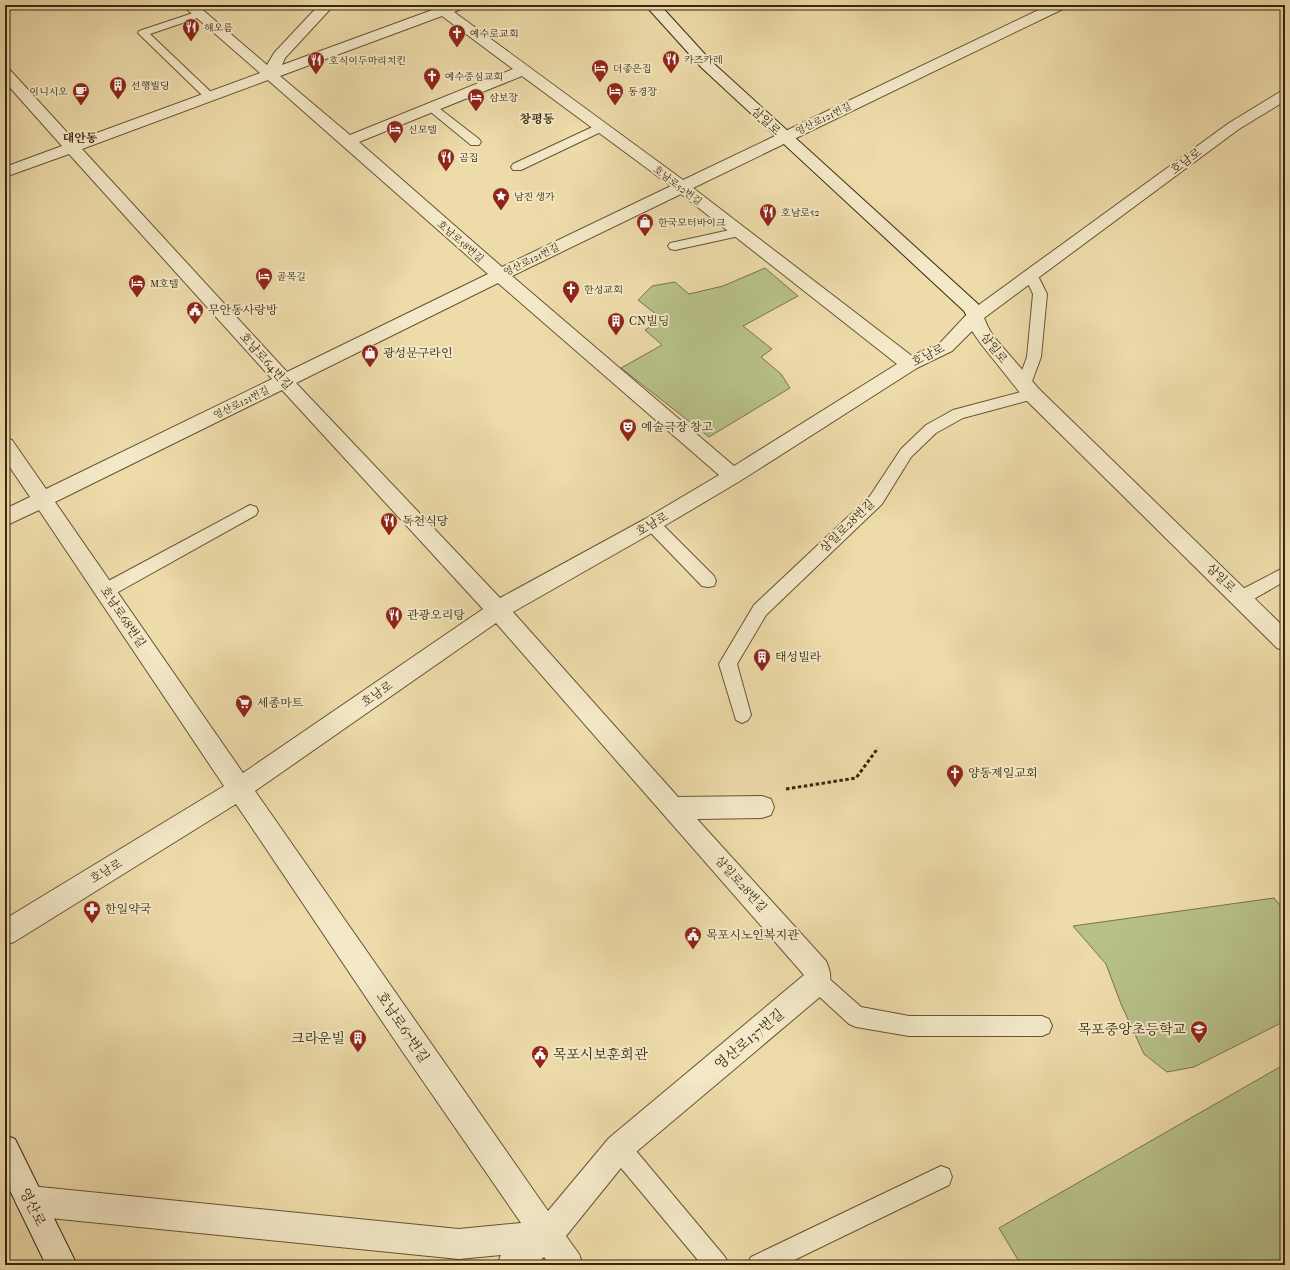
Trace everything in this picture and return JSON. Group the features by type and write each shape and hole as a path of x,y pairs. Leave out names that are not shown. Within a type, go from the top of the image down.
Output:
{"street":[{"path":"270,74 279,56 327,5"},
{"path":"5,172 460,5"},
{"name":"삼일로","path":"652,5 707,65 972,308 978,328 1028,389 1285,642"},
{"name":"영산로121번길","path":"5,518 500,275 1060,5"},
{"name":"호남로58번길","path":"194,9 734,476"},
{"name":"호남로52번길","path":"444,11 682,187 910,364"},
{"path":"348,141 523,70"},
{"name":"호남로64번길","path":"5,73 284,381 498,610 672,808"},
{"name":"호남로","path":"5,933 241,788 498,610 652,524 734,476 910,364 946,347 975,316 1234,126 1285,95"},
{"name":"호남로68번길","path":"5,445 241,788"},
{"name":"호남로67번길","path":"241,788 408,1035 568,1265"},
{"path":"672,808 762,807"},
{"name":"삼일로28번길","path":"672,808 817,970 818,982"},
{"name":"영산로137번길","path":"512,1265 547,1235 619,1148 818,982"},
{"name":"영산로","path":"5,1149 62,1265"},
{"path":"30,1201 459,1244 547,1235"}],"lane":[{"path":"194,9 143,33 209,96"},
{"path":"431,107 475,142"},
{"path":"517,167 601,127"},
{"path":"675,246 739,232"},
{"path":"1028,389 1034,357 1040,294 1032,275"},
{"name":"삼일로28번길","path":"742,715 728,664 760,610 876,500 906,453 931,429 958,414 1028,389"},
{"path":"105,591 250,511"},
{"path":"652,524 708,581"},
{"path":"1241,598 1285,573"},
{"path":"818,982 856,1017 909,1026 1042,1026"},
{"path":"619,1148 717,1265"},
{"path":"759,1265 941,1177"}],"path":[{"path":"762,807 775,790 856,778 878,748"}],"green space":[{"path":"765,268 798,296 743,326 772,349 761,357 781,374 790,388 709,437 621,368 662,345 645,330 662,319 638,300 652,286 675,282 689,294 723,286"},
{"path":"1274,898 1285,911 1285,1021 1194,1067 1167,1072 1144,1054 1121,1004 1106,964 1073,926"},
{"path":"1285,1064 1285,1265 1021,1265 999,1228"}],"place":[{"name":"해오름","path":"191,42"},
{"name":"예수로교회","path":"457,48"},
{"name":"카즈카레","path":"671,74"},
{"name":"호식이두마리치킨","path":"316,75"},
{"name":"더좋은집","path":"600,83"},
{"name":"예수중심교회","path":"432,91"},
{"name":"선행빌딩","path":"118,100"},
{"name":"이니시오","path":"81,106"},
{"name":"동경장","path":"615,106"},
{"name":"삼보장","path":"476,112"},
{"name":"신모텔","path":"395,144"},
{"name":"곰집","path":"446,172"},
{"name":"남진 생가","path":"501,211"},
{"name":"호남로52","path":"768,227"},
{"name":"한국모터바이크","path":"645,237"},
{"name":"골목길","path":"264,291"},
{"name":"M호텔","path":"137,298"},
{"name":"한성교회","path":"571,304"},
{"name":"무안동사랑방","path":"195,325"},
{"name":"CN빌딩","path":"616,336"},
{"name":"광성문구라인","path":"370,368"},
{"name":"예술극장 창고","path":"628,442"},
{"name":"독천식당","path":"389,536"},
{"name":"관광오리탕","path":"394,630"},
{"name":"태성빌라","path":"762,672"},
{"name":"세종마트","path":"244,718"},
{"name":"양동제일교회","path":"955,788"},
{"name":"한일약국","path":"92,924"},
{"name":"목포시노인복지관","path":"693,950"},
{"name":"목포중앙초등학교","path":"1199,1044"},
{"name":"크라운빌","path":"358,1053"},
{"name":"목포시보훈회관","path":"540,1069"}],"district":[{"name":"창평동","path":"537,119"},
{"name":"대안동","path":"80,138"}]}
